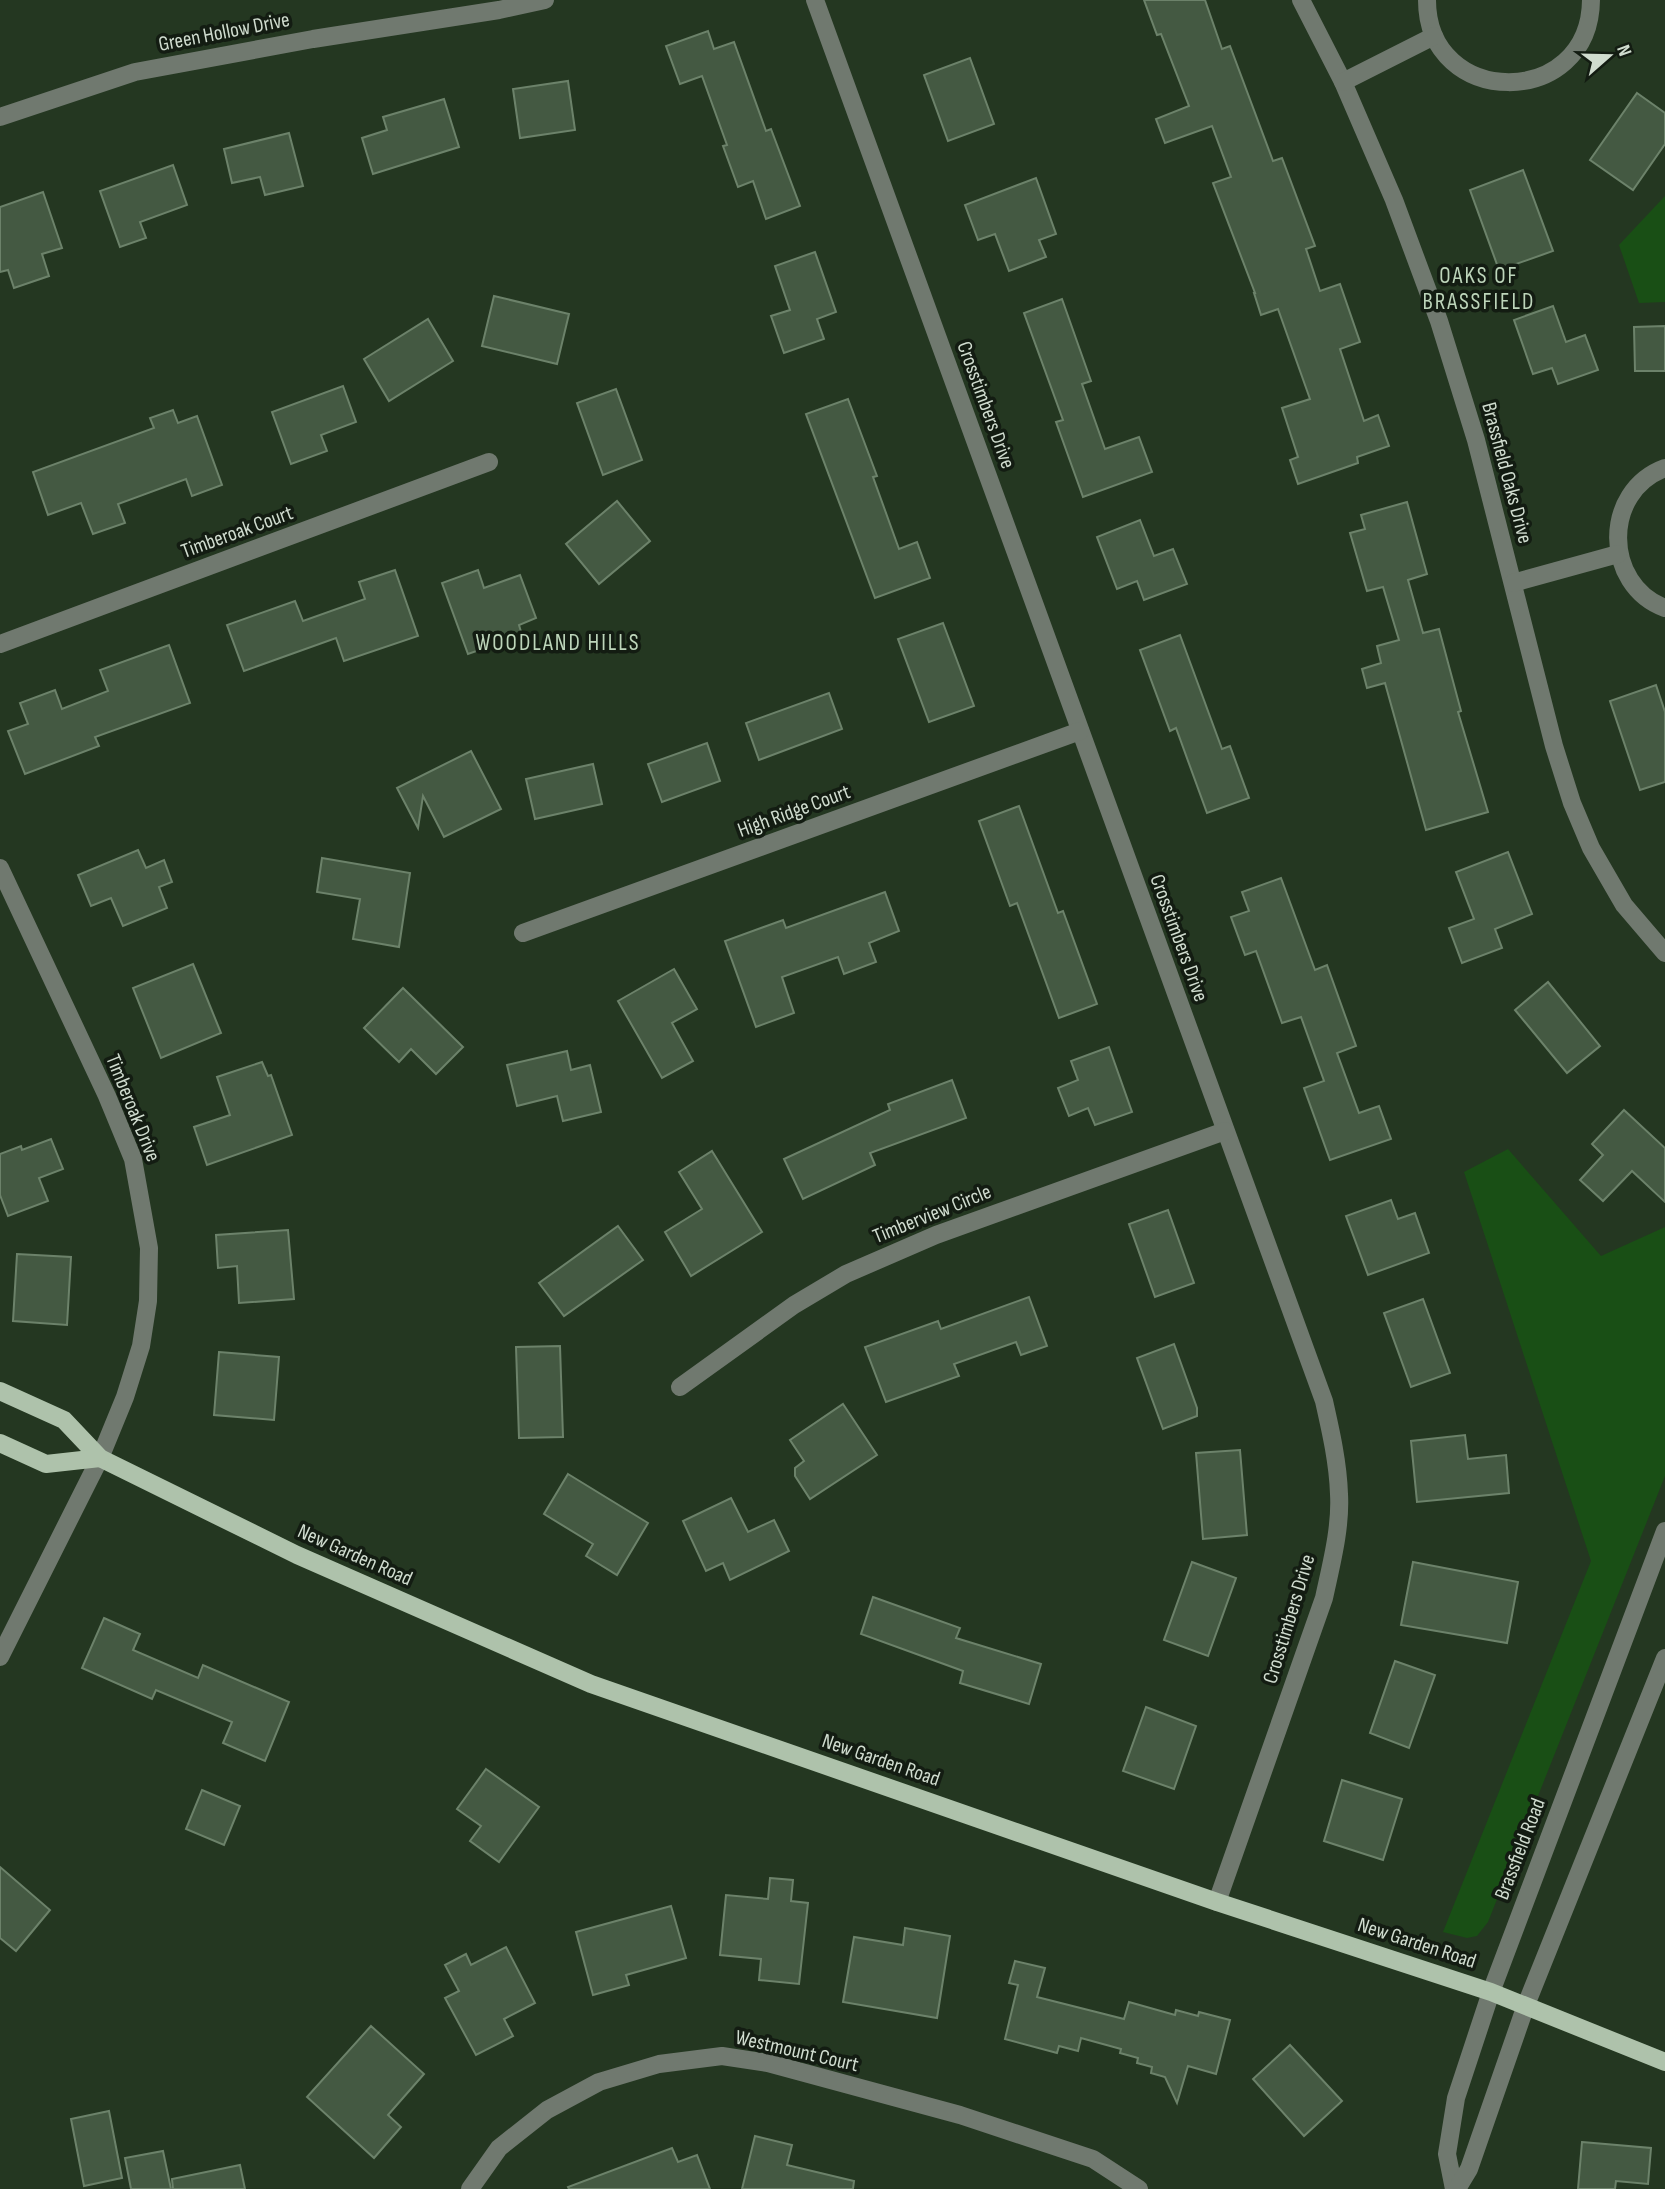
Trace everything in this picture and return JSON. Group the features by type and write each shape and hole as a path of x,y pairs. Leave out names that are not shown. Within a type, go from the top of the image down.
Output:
{"main road":[{"name":"New Garden Road","path":"0,1391 64,1420 100,1458 297,1555 591,1684 1217,1902 1491,1992 1665,2062"},
{"path":"0,1443 46,1464 100,1458"}],"street":[{"name":"Green Hollow Drive","path":"0,117 135,72 545,0"},
{"name":"Crosstimbers Drive","path":"815,0 1324,1401 1334,1447 1340,1496 1334,1548 1324,1598 1217,1902"},
{"name":"Brassfield Oaks Drive","path":"1301,0 1343,82 1394,200 1439,321 1476,440 1554,746 1572,803 1591,848 1624,905 1665,953"},
{"path":"1427,0 1427,13 1434,37 1450,59 1472,75 1499,83 1526,82 1552,72 1573,54 1586,30 1591,0"},
{"path":"1343,82 1434,37"},
{"name":"Timberoak Court","path":"0,645 489,462"},
{"path":"1665,468 1645,479 1625,505 1619,520 1618,554 1633,585 1646,597 1665,608"},
{"path":"1513,583 1618,554"},
{"name":"High Ridge Court","path":"523,933 1080,731"},
{"name":"Timberoak Drive","path":"0,868 133,1159 149,1248 148,1301 141,1346 125,1397 100,1458 0,1657"},
{"name":"Timberview Circle","path":"680,1387 794,1305 846,1274 936,1235 1225,1130"},
{"name":"Brassfield Road","path":"1456,2189 1447,2154 1456,2098 1491,1992 1665,1531"},
{"name":"Brassfield Road","path":"1456,2189 1469,2169 1526,2005 1665,1658"},
{"name":"Westmount Court","path":"471,2189 499,2148 547,2110 599,2082 659,2064 722,2056 768,2063 961,2115 1093,2159 1139,2189"}],"green space":[{"path":"1665,196 1665,302 1639,303 1619,245"},
{"path":"1508,1149 1601,1256 1665,1227 1665,1476 1488,1922 1477,1936 1467,1938 1443,1932 1591,1561 1464,1172"}],"building":[{"path":"1144,0 1205,0 1222,49 1230,46 1273,161 1282,158 1315,246 1306,249 1320,291 1340,284 1360,342 1340,349 1364,421 1378,415 1389,446 1357,457 1358,463 1298,484 1290,460 1298,457 1282,408 1310,399 1278,309 1261,315 1213,183 1231,177 1212,126 1165,143 1156,119 1189,106 1161,34 1157,35"},
{"path":"708,31 714,49 734,42 766,131 771,129 800,206 766,219 753,181 738,187 723,146 727,145 702,76 680,84 666,46"},
{"path":"970,58 994,124 948,141 924,75"},
{"path":"568,81 575,130 520,138 513,89"},
{"path":"1637,93 1665,113 1665,144 1633,190 1590,160"},
{"path":"444,99 459,147 373,174 362,138 387,130 383,117"},
{"path":"289,133 303,186 265,195 260,177 232,183 224,149"},
{"path":"173,165 187,205 140,222 146,238 120,247 100,191"},
{"path":"1523,170 1553,251 1499,270 1470,190"},
{"path":"1036,178 1056,234 1039,240 1046,257 1009,271 995,234 978,240 965,205"},
{"path":"43,192 62,248 42,254 49,276 14,288 8,270 0,272 0,207"},
{"path":"815,252 836,312 817,319 824,339 784,353 771,316 790,310 775,266"},
{"path":"494,296 569,314 557,364 482,346"},
{"path":"1062,299 1091,381 1082,384 1105,449 1139,437 1152,472 1083,497 1056,422 1063,420 1024,313"},
{"path":"1553,306 1566,342 1585,335 1598,370 1558,384 1552,368 1533,374 1514,320"},
{"path":"428,319 453,361 389,401 364,359"},
{"path":"1665,326 1665,371 1635,371 1634,327"},
{"path":"343,386 356,422 321,435 327,451 291,464 272,412"},
{"path":"616,389 642,460 603,475 577,403"},
{"path":"848,399 877,476 873,477 899,549 917,542 930,578 875,598 806,414"},
{"path":"173,410 178,423 197,416 222,485 192,496 186,479 118,504 125,523 93,534 81,503 48,515 33,472 154,428 150,418"},
{"path":"617,501 650,541 599,584 566,544"},
{"path":"1407,502 1427,574 1408,580 1423,633 1439,629 1461,711 1458,712 1488,812 1426,830 1385,683 1367,688 1362,669 1381,663 1377,646 1399,640 1383,587 1367,591 1350,533 1365,529 1361,515"},
{"path":"1140,520 1154,556 1173,549 1187,584 1144,600 1137,581 1117,589 1097,537"},
{"path":"395,570 418,636 344,661 336,638 244,671 227,625 295,601 303,621 365,599 359,582"},
{"path":"478,570 484,588 520,575 536,618 519,625 522,635 468,654 442,583"},
{"path":"943,623 974,706 929,722 898,639"},
{"path":"1180,635 1222,749 1230,746 1249,798 1207,813 1176,728 1170,731 1140,650"},
{"path":"169,645 190,703 95,737 99,746 25,774 8,731 28,724 20,703 55,690 62,709 108,691 100,670"},
{"path":"1656,685 1665,712 1665,782 1640,790 1610,701"},
{"path":"829,693 842,729 759,760 746,723"},
{"path":"707,743 720,781 662,802 648,764"},
{"path":"471,751 501,809 444,837 423,796 418,828 397,788"},
{"path":"593,764 602,804 535,819 526,779"},
{"path":"1019,806 1058,913 1063,911 1097,1004 1059,1018 1017,903 1010,906 979,821"},
{"path":"138,850 146,868 164,860 172,882 159,887 167,908 123,926 111,898 91,906 78,875"},
{"path":"1508,852 1532,914 1495,929 1502,948 1462,963 1449,928 1474,919 1456,872"},
{"path":"322,858 410,873 399,947 353,939 360,899 317,892"},
{"path":"1281,878 1315,970 1327,965 1356,1046 1337,1053 1359,1113 1379,1106 1391,1139 1330,1160 1304,1088 1324,1081 1301,1017 1282,1023 1256,951 1245,955 1231,917 1249,911 1242,892"},
{"path":"885,892 899,931 869,943 876,962 844,974 838,957 782,977 794,1013 756,1027 725,941 783,920 786,928"},
{"path":"193,964 221,1033 161,1058 133,988"},
{"path":"674,969 697,1009 672,1023 693,1061 662,1078 618,1001"},
{"path":"1548,982 1600,1046 1567,1073 1515,1010"},
{"path":"403,988 463,1047 436,1074 411,1049 399,1062 364,1028"},
{"path":"1109,1047 1132,1112 1095,1125 1088,1108 1069,1116 1058,1088 1078,1080 1071,1061"},
{"path":"567,1051 571,1070 590,1065 601,1112 563,1121 557,1096 517,1106 507,1065"},
{"path":"262,1062 268,1076 271,1075 292,1135 207,1165 194,1127 230,1115 217,1077"},
{"path":"952,1080 966,1118 870,1153 875,1165 803,1199 784,1159 890,1110 888,1104"},
{"path":"1624,1110 1665,1148 1665,1202 1632,1171 1603,1201 1580,1180 1603,1155 1592,1144"},
{"path":"51,1139 63,1169 39,1178 48,1201 8,1216 0,1195 0,1154 21,1146 22,1150"},
{"path":"712,1151 762,1232 691,1276 665,1232 702,1209 679,1172"},
{"path":"1391,1200 1398,1219 1415,1213 1429,1253 1368,1275 1346,1216"},
{"path":"1168,1210 1194,1283 1155,1297 1129,1224"},
{"path":"618,1226 643,1260 564,1316 539,1283"},
{"path":"288,1230 294,1299 239,1303 237,1266 218,1268 216,1235"},
{"path":"17,1254 71,1257 67,1325 13,1321"},
{"path":"1029,1297 1047,1346 1021,1355 1016,1342 954,1364 959,1376 886,1402 865,1347 938,1321 941,1329"},
{"path":"1423,1299 1450,1373 1411,1387 1384,1313"},
{"path":"1174,1344 1197,1408 1197,1416 1163,1429 1137,1358"},
{"path":"560,1346 563,1437 519,1438 516,1347"},
{"path":"219,1352 279,1357 274,1420 214,1415"},
{"path":"843,1404 877,1455 810,1499 795,1476 795,1468 804,1461 790,1440"},
{"path":"1465,1435 1468,1459 1506,1455 1509,1493 1417,1502 1411,1441"},
{"path":"1240,1450 1247,1535 1203,1539 1196,1453"},
{"path":"568,1474 648,1523 617,1575 586,1556 593,1544 544,1514"},
{"path":"731,1498 748,1532 774,1520 789,1551 730,1580 723,1563 706,1571 683,1521"},
{"path":"1192,1562 1236,1578 1208,1656 1164,1640"},
{"path":"1413,1562 1518,1582 1507,1643 1401,1625"},
{"path":"873,1597 960,1628 956,1638 1041,1664 1029,1704 960,1683 963,1671 861,1634"},
{"path":"104,1618 140,1634 133,1650 198,1678 203,1665 289,1702 265,1761 223,1743 232,1722 156,1690 152,1699 82,1668"},
{"path":"1395,1661 1435,1675 1409,1748 1370,1733"},
{"path":"1146,1707 1196,1726 1174,1789 1123,1771"},
{"path":"486,1769 539,1807 499,1862 470,1841 481,1826 457,1809"},
{"path":"1342,1780 1402,1799 1383,1860 1324,1841"},
{"path":"202,1790 240,1806 224,1845 186,1829"},
{"path":"0,1867 50,1910 16,1951 0,1938"},
{"path":"770,1878 793,1880 791,1901 808,1903 799,1984 759,1980 761,1959 720,1955 726,1895 768,1899"},
{"path":"671,1906 686,1958 626,1975 629,1985 593,1995 576,1932"},
{"path":"905,1928 950,1936 937,2018 843,2002 854,1937 903,1945"},
{"path":"506,1947 535,2003 504,2019 513,2036 476,2055 445,1998 459,1991 445,1965 466,1954 471,1965"},
{"path":"1015,1961 1045,1968 1037,1997 1124,2019 1129,2002 1175,2015 1176,2010 1198,2016 1199,2012 1230,2020 1216,2074 1188,2066 1177,2103 1165,2077 1151,2073 1152,2067 1137,2063 1138,2058 1120,2053 1121,2049 1081,2038 1078,2051 1059,2046 1057,2053 1005,2039 1018,1985 1009,1983"},
{"path":"371,2026 424,2074 388,2115 401,2127 374,2158 307,2097"},
{"path":"1290,2045 1342,2101 1304,2136 1253,2079"},
{"path":"109,2111 122,2178 84,2186 71,2119"},
{"path":"755,2136 792,2145 787,2165 854,2181 853,2189 742,2189"},
{"path":"1582,2142 1651,2148 1648,2184 1616,2181 1615,2189 1578,2189"},
{"path":"672,2148 678,2162 697,2155 710,2189 568,2187"},
{"path":"163,2151 171,2189 131,2189 125,2158"},
{"path":"240,2165 245,2189 173,2189 172,2179"}],"district":[{"name":"OAKS OF BRASSFIELD","path":"1479,289"},
{"name":"WOODLAND HILLS","path":"558,643"}]}
